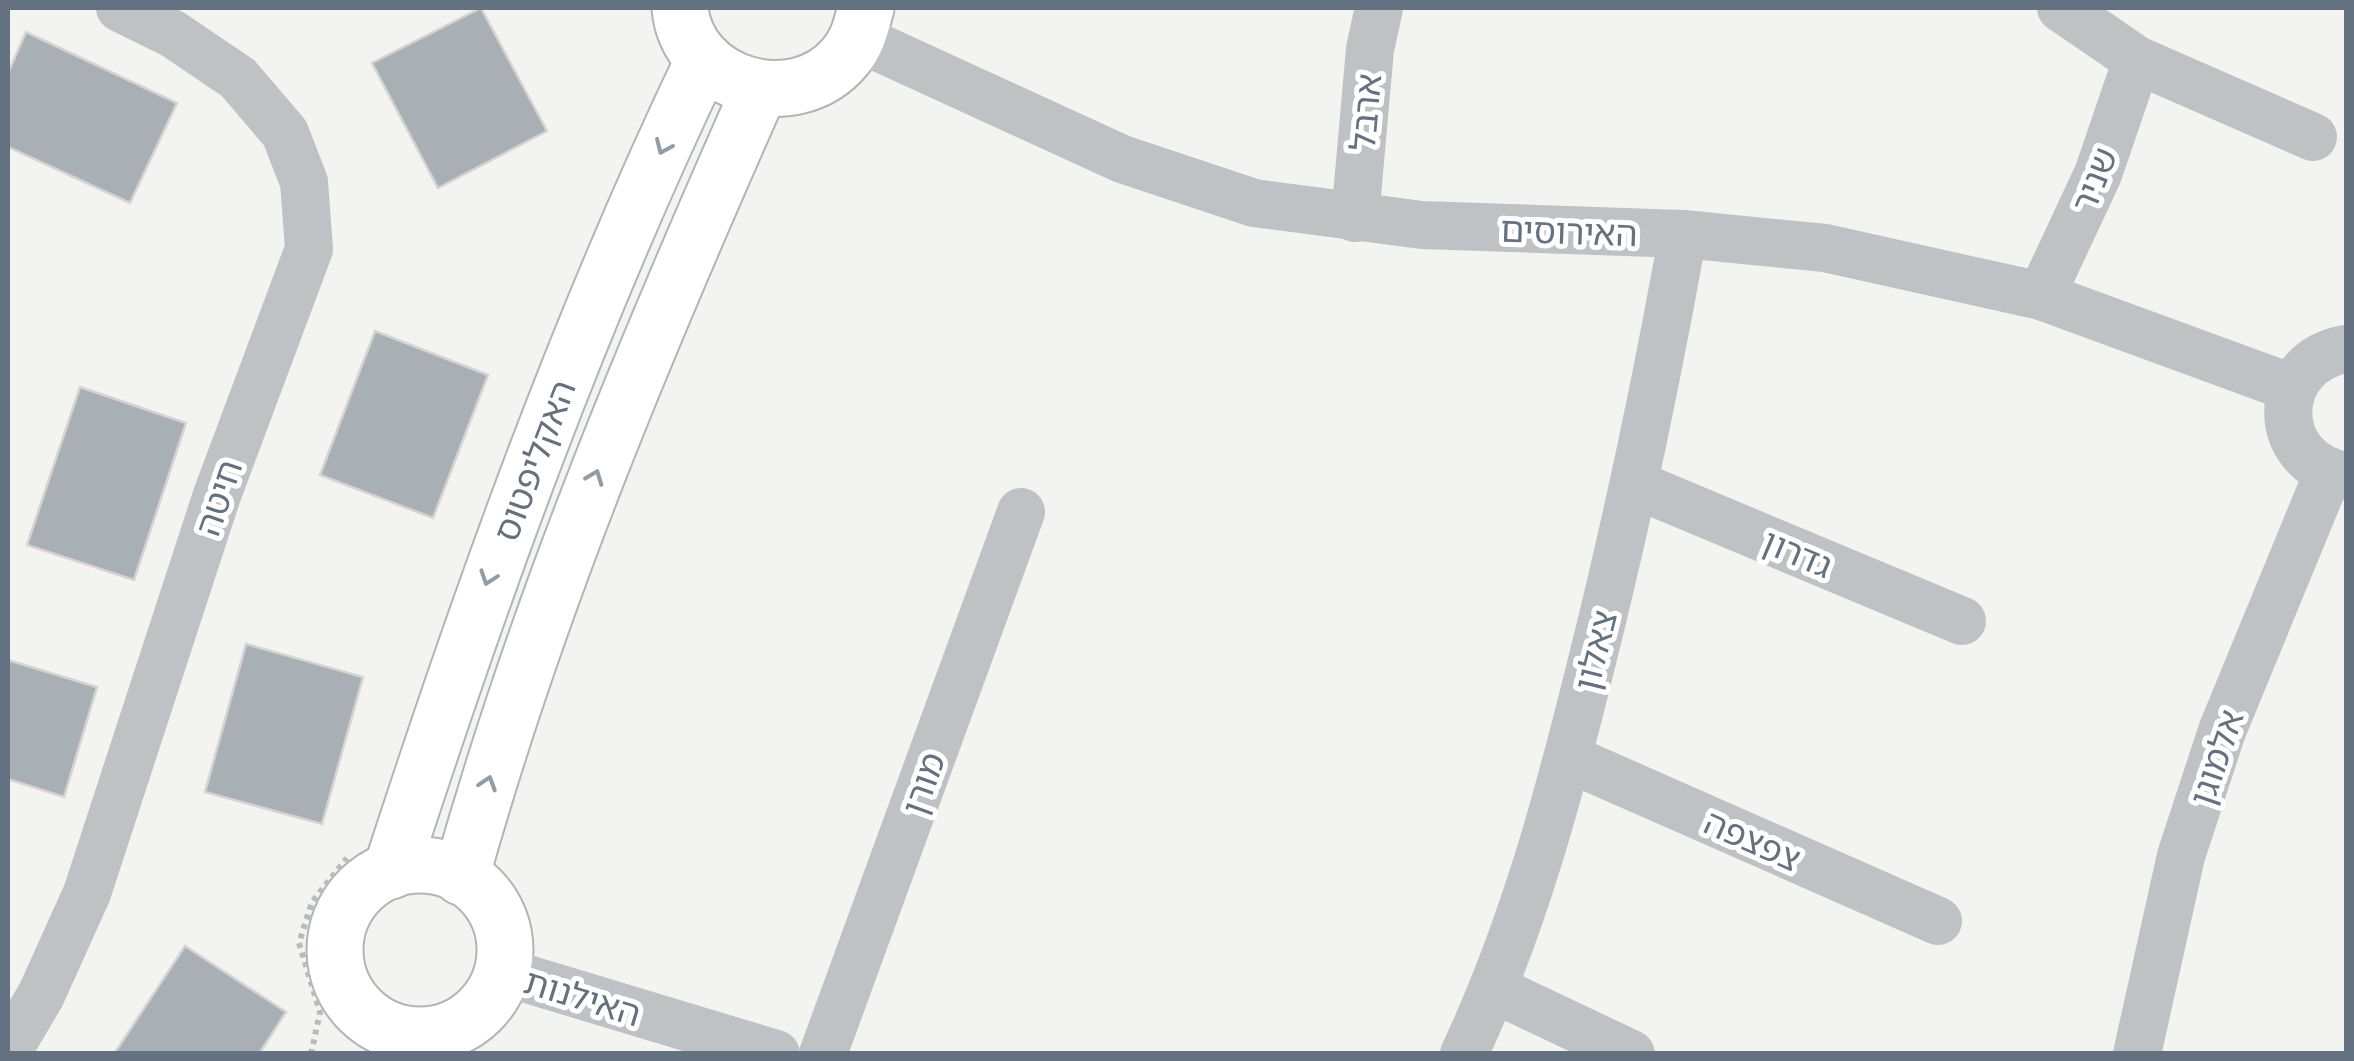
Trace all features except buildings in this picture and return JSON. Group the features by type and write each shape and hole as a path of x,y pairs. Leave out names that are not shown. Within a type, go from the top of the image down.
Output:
{"main road":[{"path":"680,8 691,45 712,69 760,89 802,86 818,80 844,59 862,22"},
{"name":"האקליפטוס","path":"391,872 492,568 544,428 600,290 704,59"},
{"name":"האקליפטוס","path":"461,877 490,778 576,525 652,334 760,89"},
{"path":"418,864 448,868 461,877 483,891 500,916 504,972 486,1006 461,1026 414,1044 385,1029 350,1030 335,942 343,912 356,893 391,872 418,864"}],"street":[{"name":"חיטה","path":"8,1051 41,995 87,893 217,494 309,249 304,182 284,132 238,78 172,34 120,8"},
{"name":"ארבל","path":"1355,218 1370,49 1379,8"},
{"path":"2060,8 2137,60 2312,137"},
{"name":"האירוסים","path":"862,22 1122,159 1254,204 1422,225 1683,234 1826,248 2041,296 2292,388"},
{"name":"שניר","path":"2041,296 2098,174 2137,60"},
{"name":"צאלון","path":"1464,1054 1522,917 1568,758 1634,484 1683,234"},
{"path":"2338,473 2302,452 2291,434 2287,412 2292,388 2310,364 2329,352 2346,349"},
{"name":"אלמוגן","path":"2136,1054 2181,856 2222,731 2338,473"},
{"name":"גדרון","path":"1634,484 1962,621"},
{"name":"מורן","path":"823,1054 1021,512"},
{"name":"צפצפה","path":"1568,758 1938,921"},
{"name":"האילנות","path":"504,972 776,1054"},
{"path":"1494,990 1630,1054"}]}
